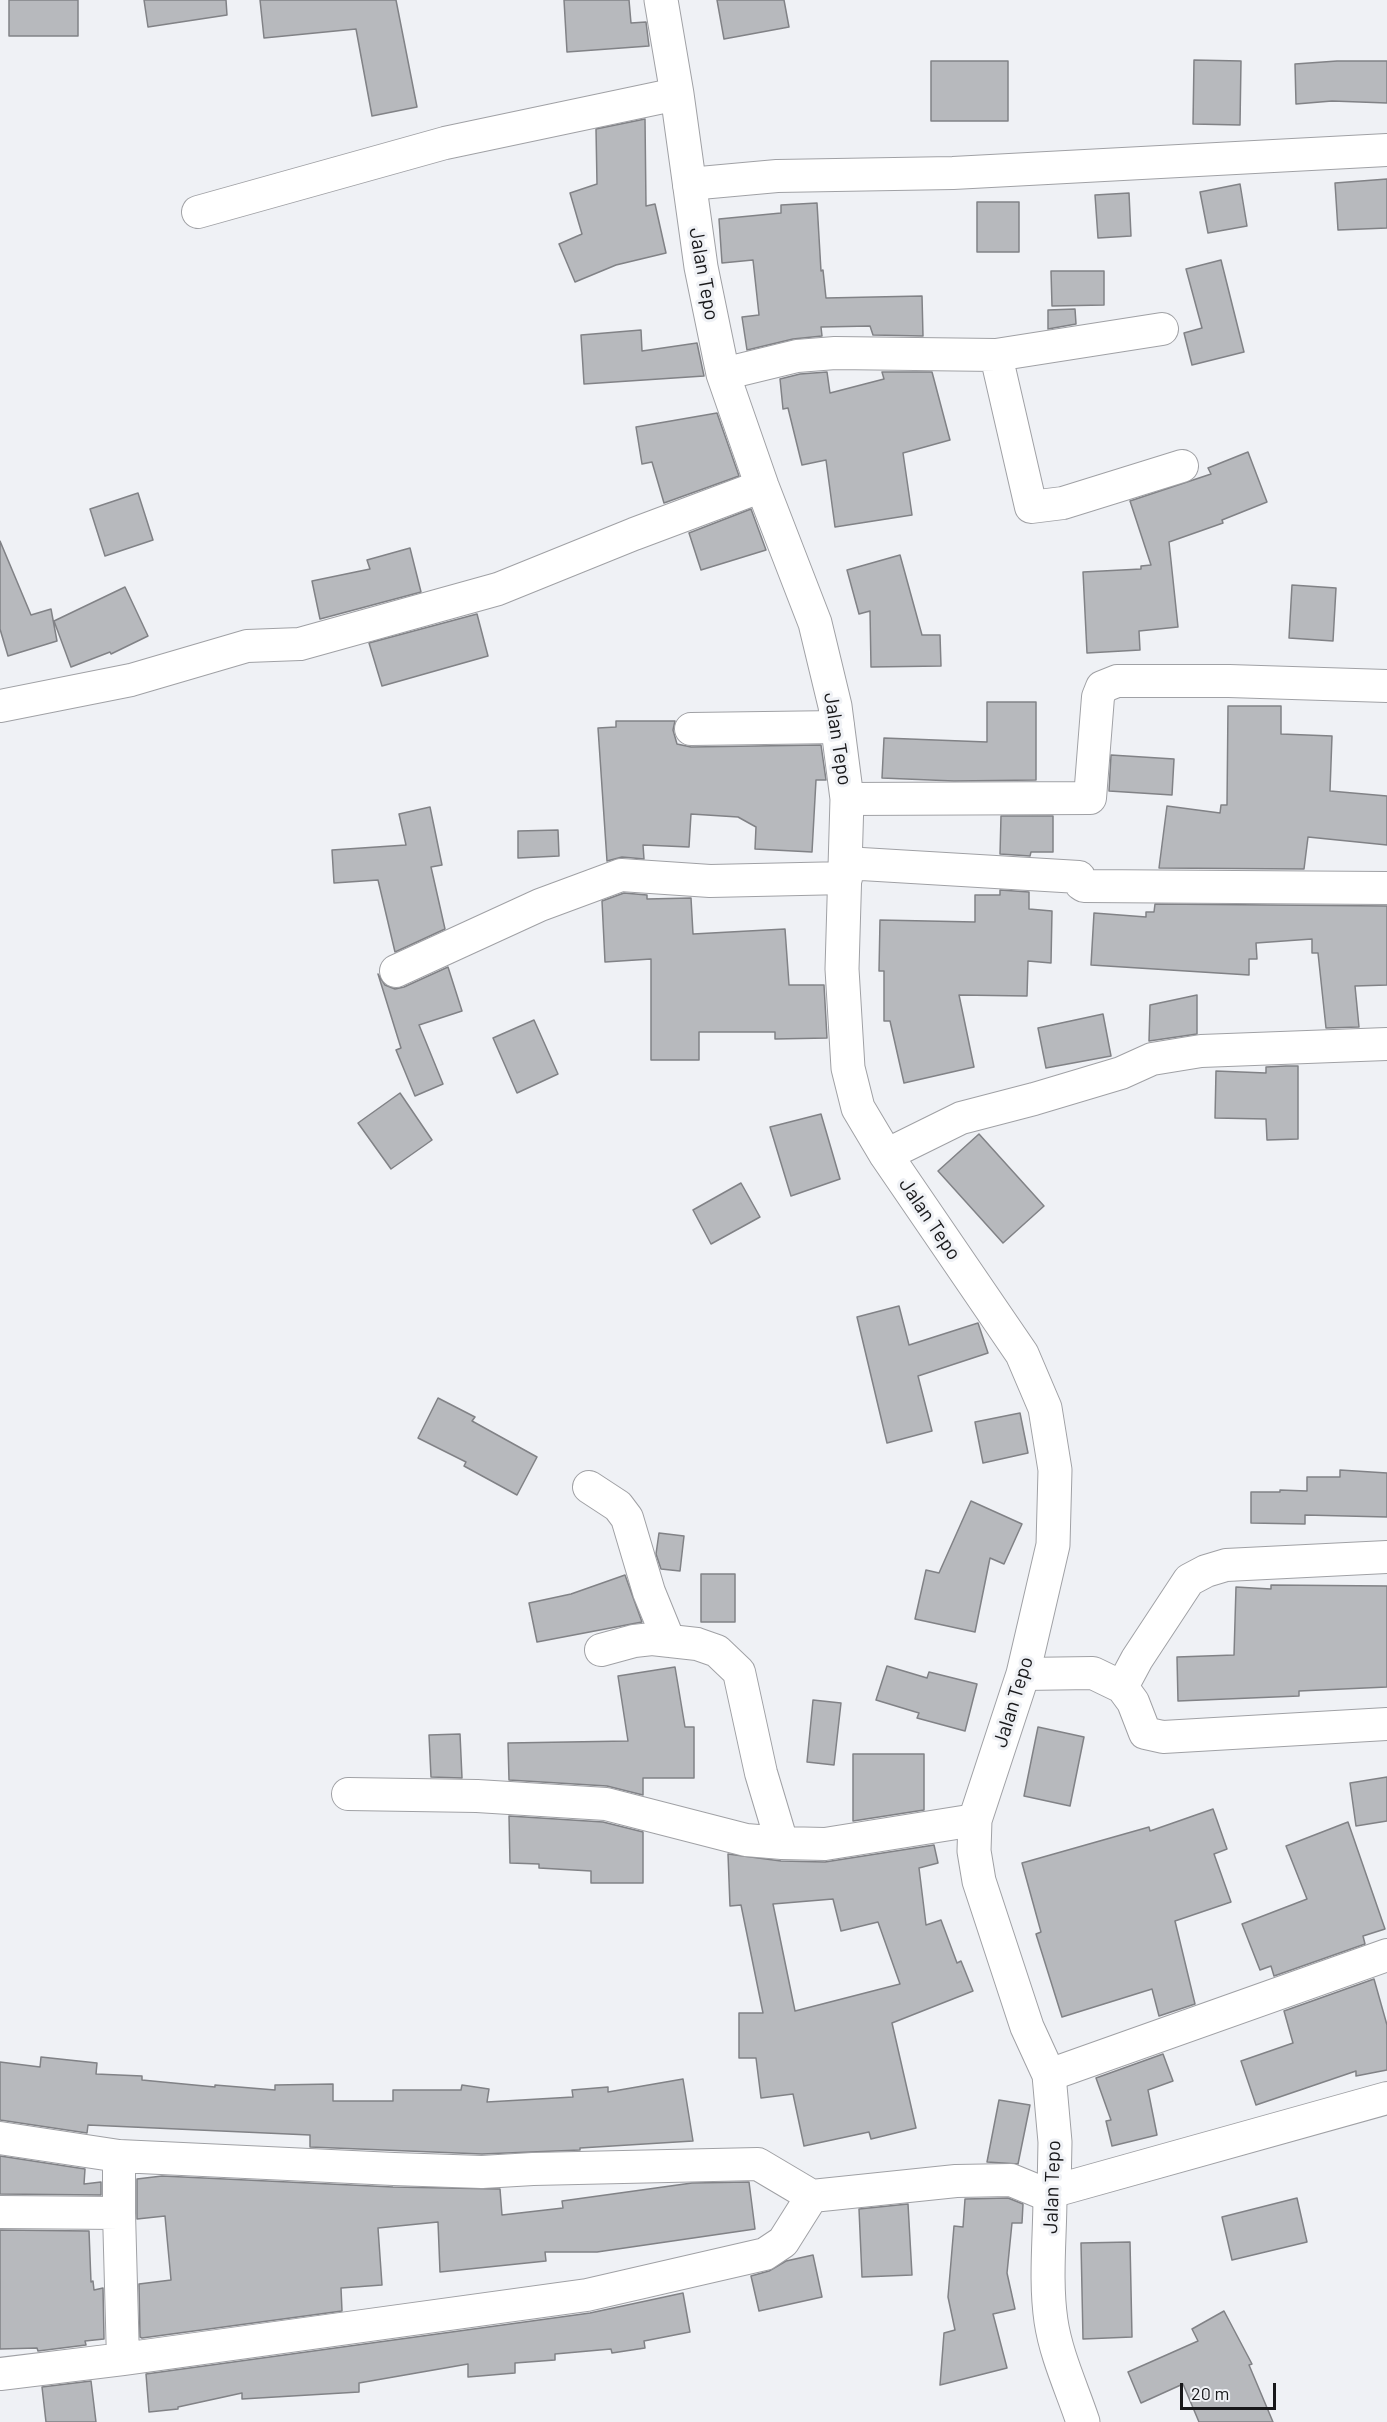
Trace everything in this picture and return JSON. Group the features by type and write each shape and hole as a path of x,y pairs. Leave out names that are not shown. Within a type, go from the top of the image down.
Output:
{"street":[{"name":"Jalan Tepo","path":"661,0 677,94 701,267 723,374 762,486 815,623 836,706 847,799 842,969 848,1068 858,1108 886,1155 1023,1354 1045,1408 1055,1470 1053,1545 1023,1674 975,1820 974,1851 979,1881 1027,2027 1049,2075 1055,2142 1048,2291 1059,2352 1083,2422"},
{"path":"198,212 445,143 677,94"},
{"path":"689,184 777,176 953,173 1387,150"},
{"path":"723,374 797,356 826,354 996,355 1162,329"},
{"path":"996,355 1031,507 1063,503 1182,466"},
{"path":"0,706 131,680 247,646 300,644 498,589 634,534 762,486"},
{"path":"847,799 1090,798 1098,697 1102,687 1117,681 1229,681 1387,686"},
{"path":"691,729 838,727"},
{"path":"396,971 540,905 621,875 710,881 846,870 1079,876 1081,885 1084,886 1387,888"},
{"path":"886,1155 961,1118 1121,1073 1152,1059 1201,1051 1387,1044"},
{"path":"589,1487 618,1506 627,1518 649,1592 669,1641"},
{"path":"1122,1688 1137,1659 1179,1593 1189,1580 1206,1571 1226,1565 1387,1557"},
{"path":"601,1650 634,1641 652,1639 696,1644 717,1651 739,1671 762,1773 782,1843"},
{"path":"1023,1674 1093,1672 1122,1688 1133,1702 1144,1733 1163,1737 1387,1725"},
{"path":"348,1794 477,1796 606,1804 746,1840 782,1843 825,1844 975,1820"},
{"path":"1049,2075 1387,1955"},
{"path":"0,2138 119,2156 482,2172 758,2164 812,2196 956,2181 1011,2180 1052,2193 1387,2098"},
{"path":"119,2156 118,2213 123,2359"},
{"path":"0,2374 587,2295 765,2254 783,2242 812,2196"},
{"path":"0,2212 118,2213"}],"building":[{"path":"9,0 78,0 78,36 9,36"},
{"path":"144,0 226,0 227,15 148,27"},
{"path":"260,0 396,0 417,107 372,116 356,29 264,38"},
{"path":"564,0 629,0 631,23 646,22 649,46 567,52"},
{"path":"717,0 784,0 789,27 724,39"},
{"path":"1194,60 1241,61 1240,125 1193,124"},
{"path":"931,61 1008,61 1008,121 931,121"},
{"path":"1387,61 1387,103 1332,101 1296,104 1295,64"},
{"path":"645,119 646,206 655,204 666,253 616,265 575,282 559,244 582,234 570,193 597,184 596,129"},
{"path":"1387,179 1387,228 1338,230 1335,183"},
{"path":"1240,184 1247,226 1208,233 1200,192"},
{"path":"1129,193 1131,236 1098,238 1095,195"},
{"path":"977,202 1019,202 1019,252 977,252"},
{"path":"817,203 821,271 823,270 826,298 922,296 923,336 873,335 870,326 821,327 822,336 793,339 747,350 742,317 759,315 753,260 722,263 719,219 781,213 781,205"},
{"path":"1221,260 1244,352 1192,365 1184,333 1202,328 1186,269"},
{"path":"1051,271 1104,271 1104,305 1052,306"},
{"path":"1075,309 1076,324 1048,329 1048,310"},
{"path":"641,330 642,351 697,343 704,376 584,384 581,335"},
{"path":"827,372 830,393 884,379 882,372 932,372 950,440 903,453 912,515 835,527 826,460 802,465 788,408 783,409 780,379 800,374"},
{"path":"717,413 739,476 664,503 652,462 642,464 636,427"},
{"path":"1248,452 1267,502 1222,520 1223,523 1169,542 1178,627 1139,631 1140,650 1087,653 1083,572 1141,569 1141,566 1151,565 1130,501 1211,474 1208,468"},
{"path":"138,493 153,540 105,556 90,509"},
{"path":"751,509 766,550 701,570 689,533"},
{"path":"0,541 31,615 51,609 57,641 8,656 0,629"},
{"path":"410,548 421,592 320,619 312,581 370,569 367,560"},
{"path":"900,555 922,635 940,635 941,666 871,667 870,611 859,614 847,570"},
{"path":"1292,585 1336,588 1333,641 1289,638"},
{"path":"125,587 148,636 111,654 110,652 71,667 54,621"},
{"path":"477,614 488,656 382,686 369,643"},
{"path":"987,702 1036,702 1036,780 954,781 882,778 884,738 987,742"},
{"path":"1228,706 1281,706 1281,734 1332,736 1330,791 1387,796 1387,845 1308,837 1304,869 1159,868 1167,806 1220,813 1221,805 1227,805"},
{"path":"616,721 675,721 673,730 677,744 691,747 821,745 826,780 816,780 812,852 755,849 756,827 738,817 691,814 689,847 643,845 644,859 622,857 607,861 598,728 616,727"},
{"path":"1111,755 1174,759 1172,795 1109,791"},
{"path":"430,807 442,865 431,867 445,929 395,952 378,880 334,883 332,850 406,845 399,814"},
{"path":"1001,816 1053,816 1053,852 1031,852 1030,856 1000,854"},
{"path":"558,830 559,856 518,858 518,831"},
{"path":"1000,890 1029,892 1029,909 1052,911 1051,963 1028,961 1027,996 959,995 974,1067 904,1083 890,1021 884,1021 884,971 879,971 880,920 975,922 975,895 1000,895"},
{"path":"624,893 647,895 647,899 691,898 693,934 785,929 789,985 824,985 827,1038 775,1039 775,1032 699,1032 699,1060 651,1060 651,959 605,962 602,901"},
{"path":"1155,904 1387,906 1387,985 1355,986 1359,1027 1326,1028 1318,953 1312,953 1312,939 1256,943 1257,959 1249,959 1249,975 1091,965 1094,913 1146,917 1146,912 1154,912"},
{"path":"448,967 462,1011 419,1025 443,1084 415,1096 396,1050 401,1048 378,974 385,985 395,989"},
{"path":"1197,995 1197,1034 1149,1041 1150,1005"},
{"path":"1103,1014 1111,1056 1046,1068 1038,1028"},
{"path":"534,1020 558,1074 517,1093 493,1038"},
{"path":"1298,1066 1298,1139 1267,1140 1266,1119 1215,1118 1216,1071 1266,1073 1266,1067"},
{"path":"400,1093 432,1140 391,1169 358,1123"},
{"path":"821,1114 840,1179 791,1196 770,1127"},
{"path":"979,1134 1044,1206 1003,1243 938,1171"},
{"path":"741,1183 760,1217 711,1244 693,1210"},
{"path":"899,1306 909,1345 978,1323 988,1353 918,1376 932,1431 887,1443 857,1317"},
{"path":"438,1398 475,1417 472,1421 537,1457 517,1495 464,1466 466,1462 418,1438"},
{"path":"1020,1413 1028,1453 983,1463 975,1422"},
{"path":"1340,1470 1387,1473 1387,1517 1305,1515 1305,1524 1251,1523 1251,1492 1307,1491 1307,1477 1340,1477"},
{"path":"971,1501 1022,1524 1004,1564 990,1558 975,1632 915,1619 926,1570 939,1573"},
{"path":"659,1533 684,1536 680,1571 661,1569 656,1554"},
{"path":"701,1574 735,1574 735,1622 701,1622"},
{"path":"625,1575 642,1622 537,1642 529,1603 571,1594"},
{"path":"1271,1585 1387,1586 1387,1687 1299,1691 1299,1696 1178,1701 1177,1657 1234,1655 1236,1587 1271,1589"},
{"path":"887,1666 927,1678 929,1672 977,1684 965,1731 917,1718 919,1713 876,1700"},
{"path":"675,1667 685,1727 694,1727 694,1778 643,1778 643,1795 607,1786 509,1780 508,1743 628,1741 618,1676"},
{"path":"813,1700 841,1703 834,1765 807,1762"},
{"path":"1038,1727 1084,1737 1070,1806 1024,1796"},
{"path":"460,1734 462,1778 431,1777 429,1735"},
{"path":"853,1754 924,1754 924,1810 853,1821"},
{"path":"1387,1777 1387,1821 1356,1826 1350,1783"},
{"path":"1213,1809 1227,1849 1214,1854 1231,1902 1175,1921 1195,2004 1159,2016 1152,1989 1062,2017 1036,1934 1041,1932 1022,1863 1149,1827 1150,1831"},
{"path":"509,1816 603,1822 643,1832 643,1883 591,1883 591,1871 539,1868 539,1864 510,1863"},
{"path":"1348,1822 1385,1929 1363,1936 1365,1944 1274,1976 1271,1966 1260,1970 1242,1924 1307,1899 1286,1846"},
{"path":"934,1845 938,1863 919,1868 926,1925 941,1920 957,1963 961,1961 973,1991 892,2023 916,2128 871,2139 869,2132 804,2146 793,2094 761,2098 756,2058 739,2058 739,2013 763,2013 741,1905 730,1906 728,1854 781,1861 825,1862","holes":["833,1899 841,1931 878,1922 900,1984 795,2011 773,1904"]},
{"path":"1374,1979 1387,2025 1387,2070 1356,2076 1356,2071 1256,2105 1241,2061 1293,2043 1284,2011"},
{"path":"1163,2054 1173,2081 1148,2090 1157,2135 1112,2146 1106,2121 1111,2120 1096,2078"},
{"path":"41,2057 97,2063 96,2074 142,2076 142,2080 215,2087 215,2085 275,2090 275,2085 333,2084 333,2101 393,2101 393,2090 461,2090 462,2085 489,2089 487,2102 573,2097 572,2090 608,2087 608,2092 683,2079 693,2141 580,2148 580,2150 482,2154 310,2147 310,2135 88,2125 87,2133 0,2120 0,2062 40,2067"},
{"path":"999,2100 1030,2105 1018,2164 987,2162"},
{"path":"0,2156 85,2169 84,2184 101,2182 101,2195 0,2194"},
{"path":"162,2176 393,2187 500,2189 502,2215 563,2208 562,2201 692,2183 749,2182 755,2229 597,2252 545,2252 546,2261 440,2272 438,2222 378,2228 382,2285 341,2288 342,2311 142,2338 140,2337 139,2284 171,2280 165,2216 137,2219 137,2179"},
{"path":"1008,2198 1023,2204 1022,2223 1012,2223 1007,2273 1015,2309 993,2314 1007,2368 940,2385 944,2333 955,2330 948,2297 954,2226 963,2227 965,2199"},
{"path":"1297,2198 1307,2242 1232,2260 1222,2217"},
{"path":"908,2204 912,2275 862,2277 859,2209"},
{"path":"0,2230 89,2231 91,2282 93,2281 94,2290 103,2288 104,2339 85,2341 86,2345 38,2351 37,2348 0,2349"},
{"path":"1130,2242 1132,2337 1083,2339 1081,2243"},
{"path":"813,2255 822,2297 759,2311 751,2276 769,2271 786,2261"},
{"path":"683,2293 690,2332 644,2341 645,2348 612,2353 611,2349 555,2354 555,2360 515,2363 515,2373 468,2377 468,2364 359,2383 359,2392 242,2399 242,2393 178,2407 178,2409 149,2412 146,2374 590,2313"},
{"path":"1224,2311 1252,2364 1249,2365 1273,2422 1199,2422 1183,2384 1141,2403 1128,2372 1198,2341 1192,2329"},
{"path":"91,2381 96,2422 46,2422 42,2387"}]}
